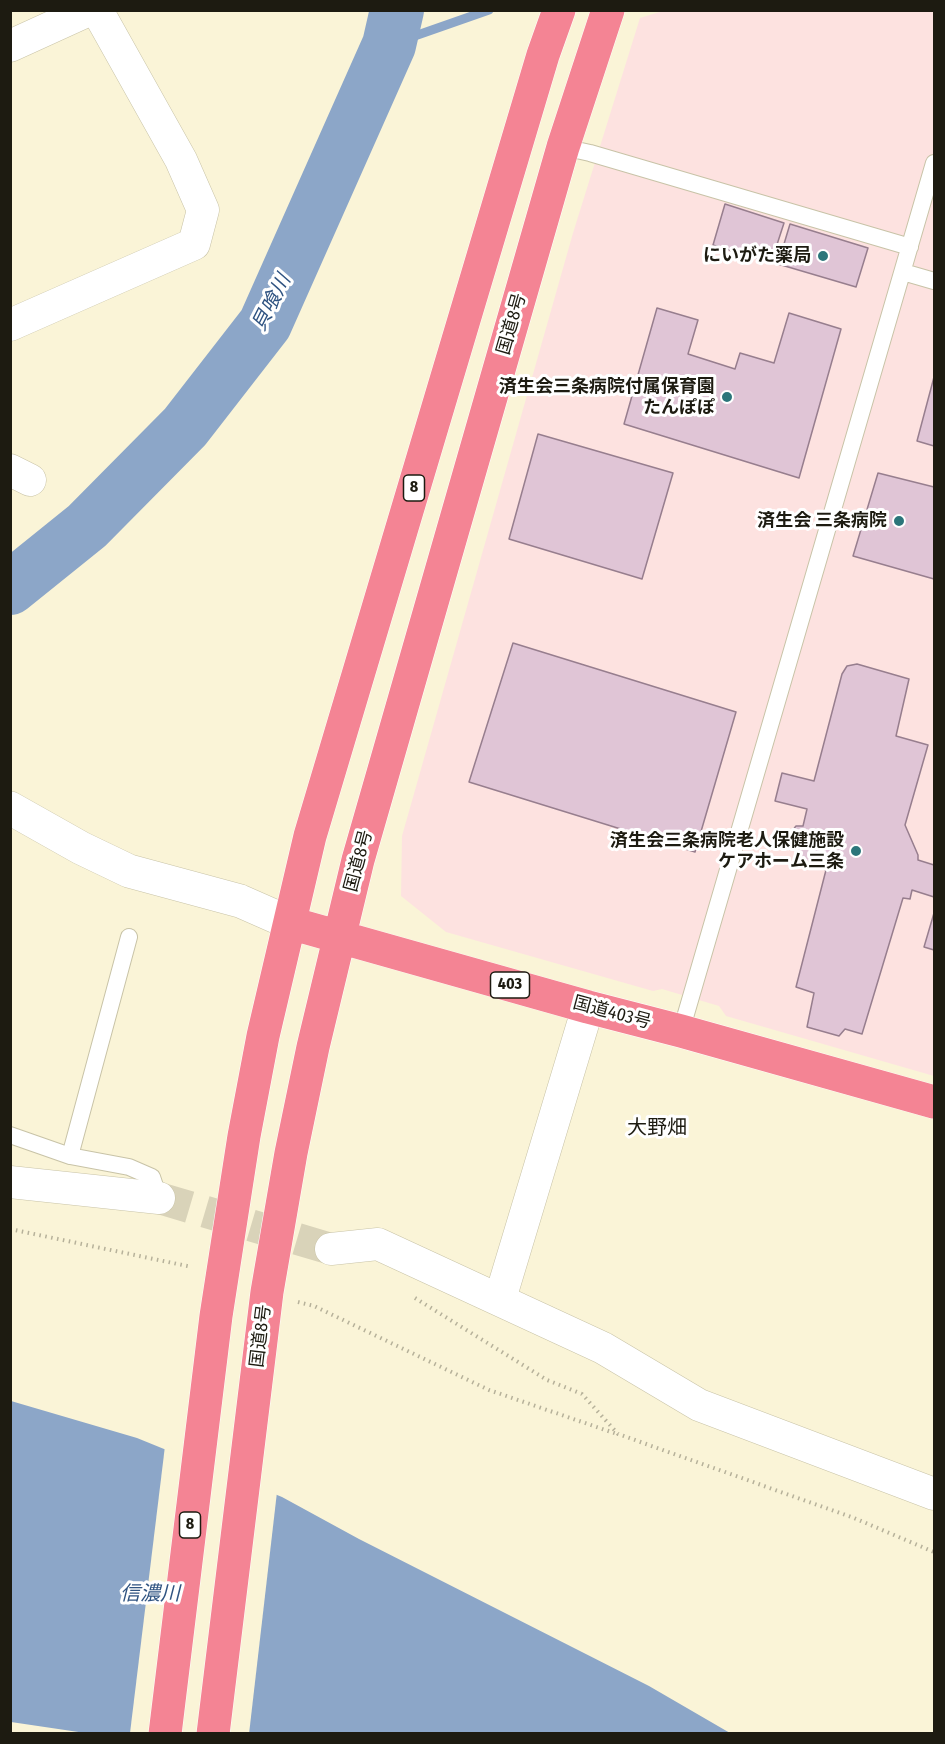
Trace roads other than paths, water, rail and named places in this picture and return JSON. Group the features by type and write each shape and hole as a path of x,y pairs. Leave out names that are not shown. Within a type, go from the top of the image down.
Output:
{"highway":[{"name":"8","path":"165,1734 216,1316 244,1136 263,1036 310,836 543,55 559,10"},
{"name":"国道8号","path":"213,1734 261,1331 291,1152 339,937 358,860 563,147 609,10"},
{"name":"国道403号","path":"290,923 934,1102"}],"street":[{"path":"10,46 89,10"},
{"path":"10,325 194,244 203,210 181,160 97,10"},
{"path":"10,808 81,848 129,871 240,901 290,923"},
{"path":"500,1299 588,1007"},
{"path":"10,1182 159,1198"},
{"path":"331,1249 378,1244 603,1348 699,1405 934,1494"}],"lane":[{"path":"563,147 601,156 910,247"},
{"path":"681,1031 934,163"},
{"path":"903,272 934,281"},
{"path":"70,1156 129,937"},
{"path":"10,1135 70,1156 129,1167 152,1177 159,1198"}],"water":[{"name":"信濃川","path":"11,1401 137,1438 282,1497 359,1539 649,1686 730,1733 92,1734 11,1722"}],"waterway":[{"name":"貝喰川","path":"10,588 87,526 185,427 265,324 389,45 397,10"},
{"name":"貝喰川","path":"389,45 489,10"}],"tunnel":[{"path":"159,1198 331,1249"}],"place":[{"name":"にいがた薬局","path":"823,256"},
{"name":"済生会三条病院付属保育園 たんぽぽ","path":"727,397"},
{"name":"済生会 三条病院","path":"899,521"},
{"name":"済生会三条病院老人保健施設 ケアホーム三条","path":"856,851"}],"district":[{"name":"大野畑","path":"657,1128"}]}
